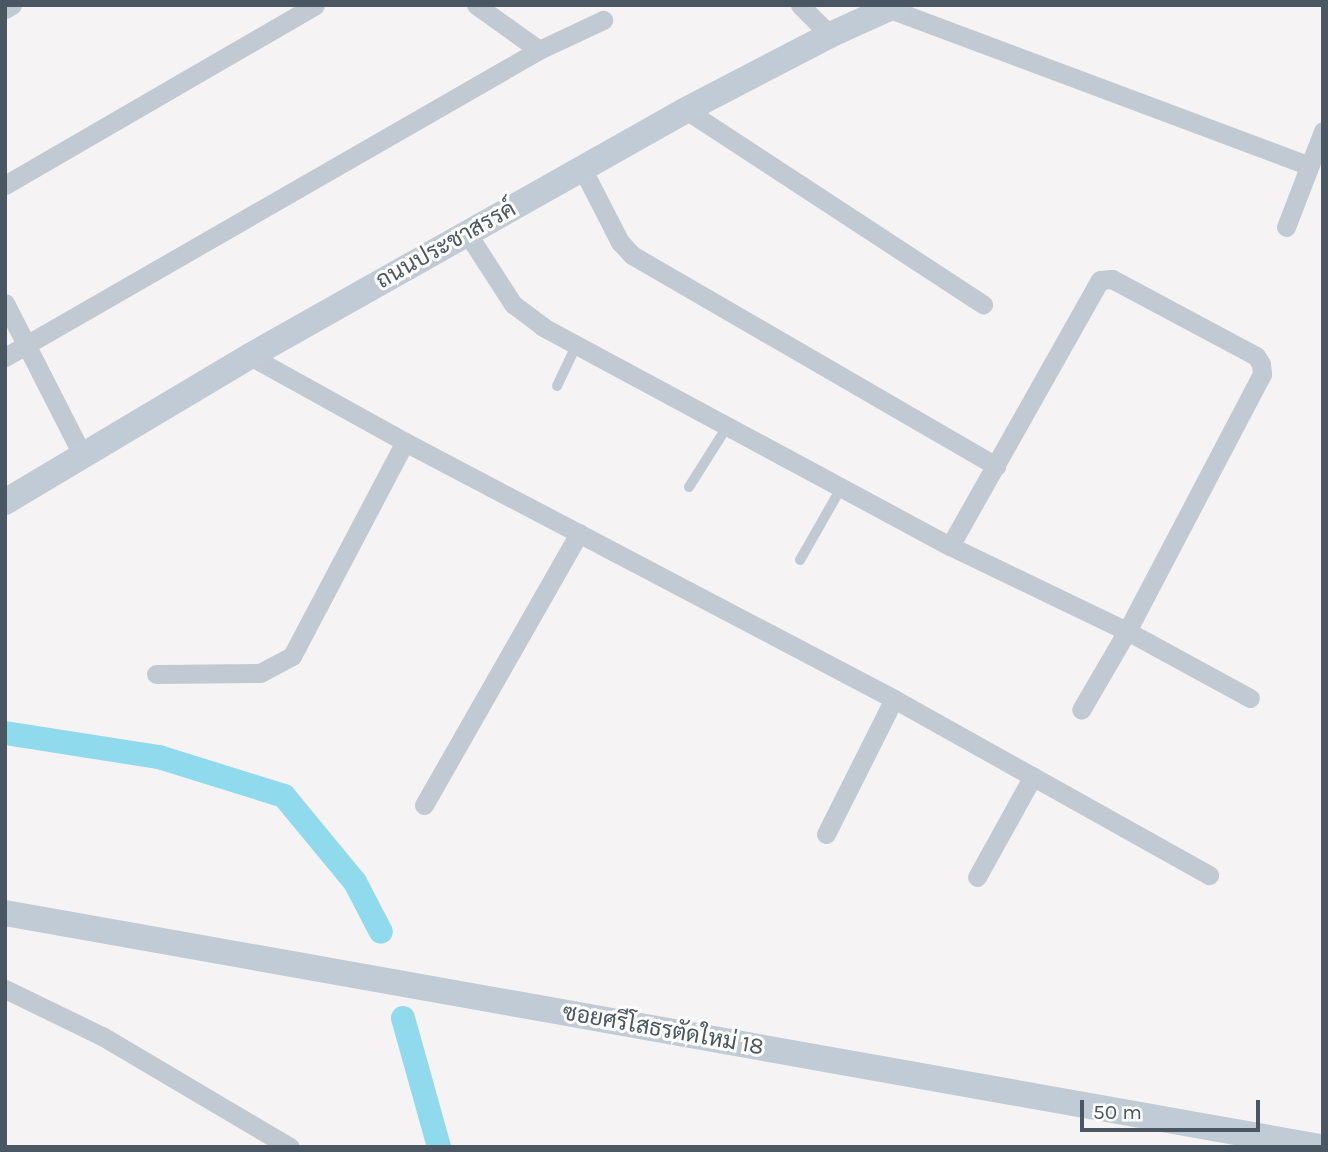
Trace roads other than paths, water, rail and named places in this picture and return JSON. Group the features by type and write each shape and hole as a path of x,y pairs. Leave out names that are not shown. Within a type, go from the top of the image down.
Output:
{"street":[{"path":"5,9 12,5"},
{"path":"5,185 315,5"},
{"path":"476,5 539,50"},
{"path":"800,5 830,34"},
{"path":"893,7 1309,166"},
{"name":"ถนนประชาสรรค์","path":"5,502 250,356 686,110 830,34 893,7"},
{"path":"5,357 539,50 603,20"},
{"path":"686,110 983,304"},
{"path":"1286,227 1323,131"},
{"path":"583,170 620,242 632,255 996,466"},
{"path":"467,233 513,304 527,317 576,346 950,546 1127,631 1250,698"},
{"path":"950,546 1100,280 1112,279 1256,356 1262,373 1127,631 1082,710"},
{"path":"5,303 82,454"},
{"path":"250,356 405,442 894,699 1209,876"},
{"path":"156,674 260,673 292,656 405,442"},
{"path":"424,805 579,533"},
{"path":"827,834 894,699"},
{"path":"977,877 1033,776"},
{"name":"ซอยศรีโสธรตัดใหม่ 18","path":"5,913 1320,1147"},
{"path":"5,989 103,1036 290,1147"}],"lane":[{"path":"557,386 576,346"},
{"path":"689,487 727,427"},
{"path":"800,560 841,488"}],"waterway":[{"path":"5,733 159,757 284,796 355,882 381,932"},
{"path":"403,1018 439,1147"}]}
